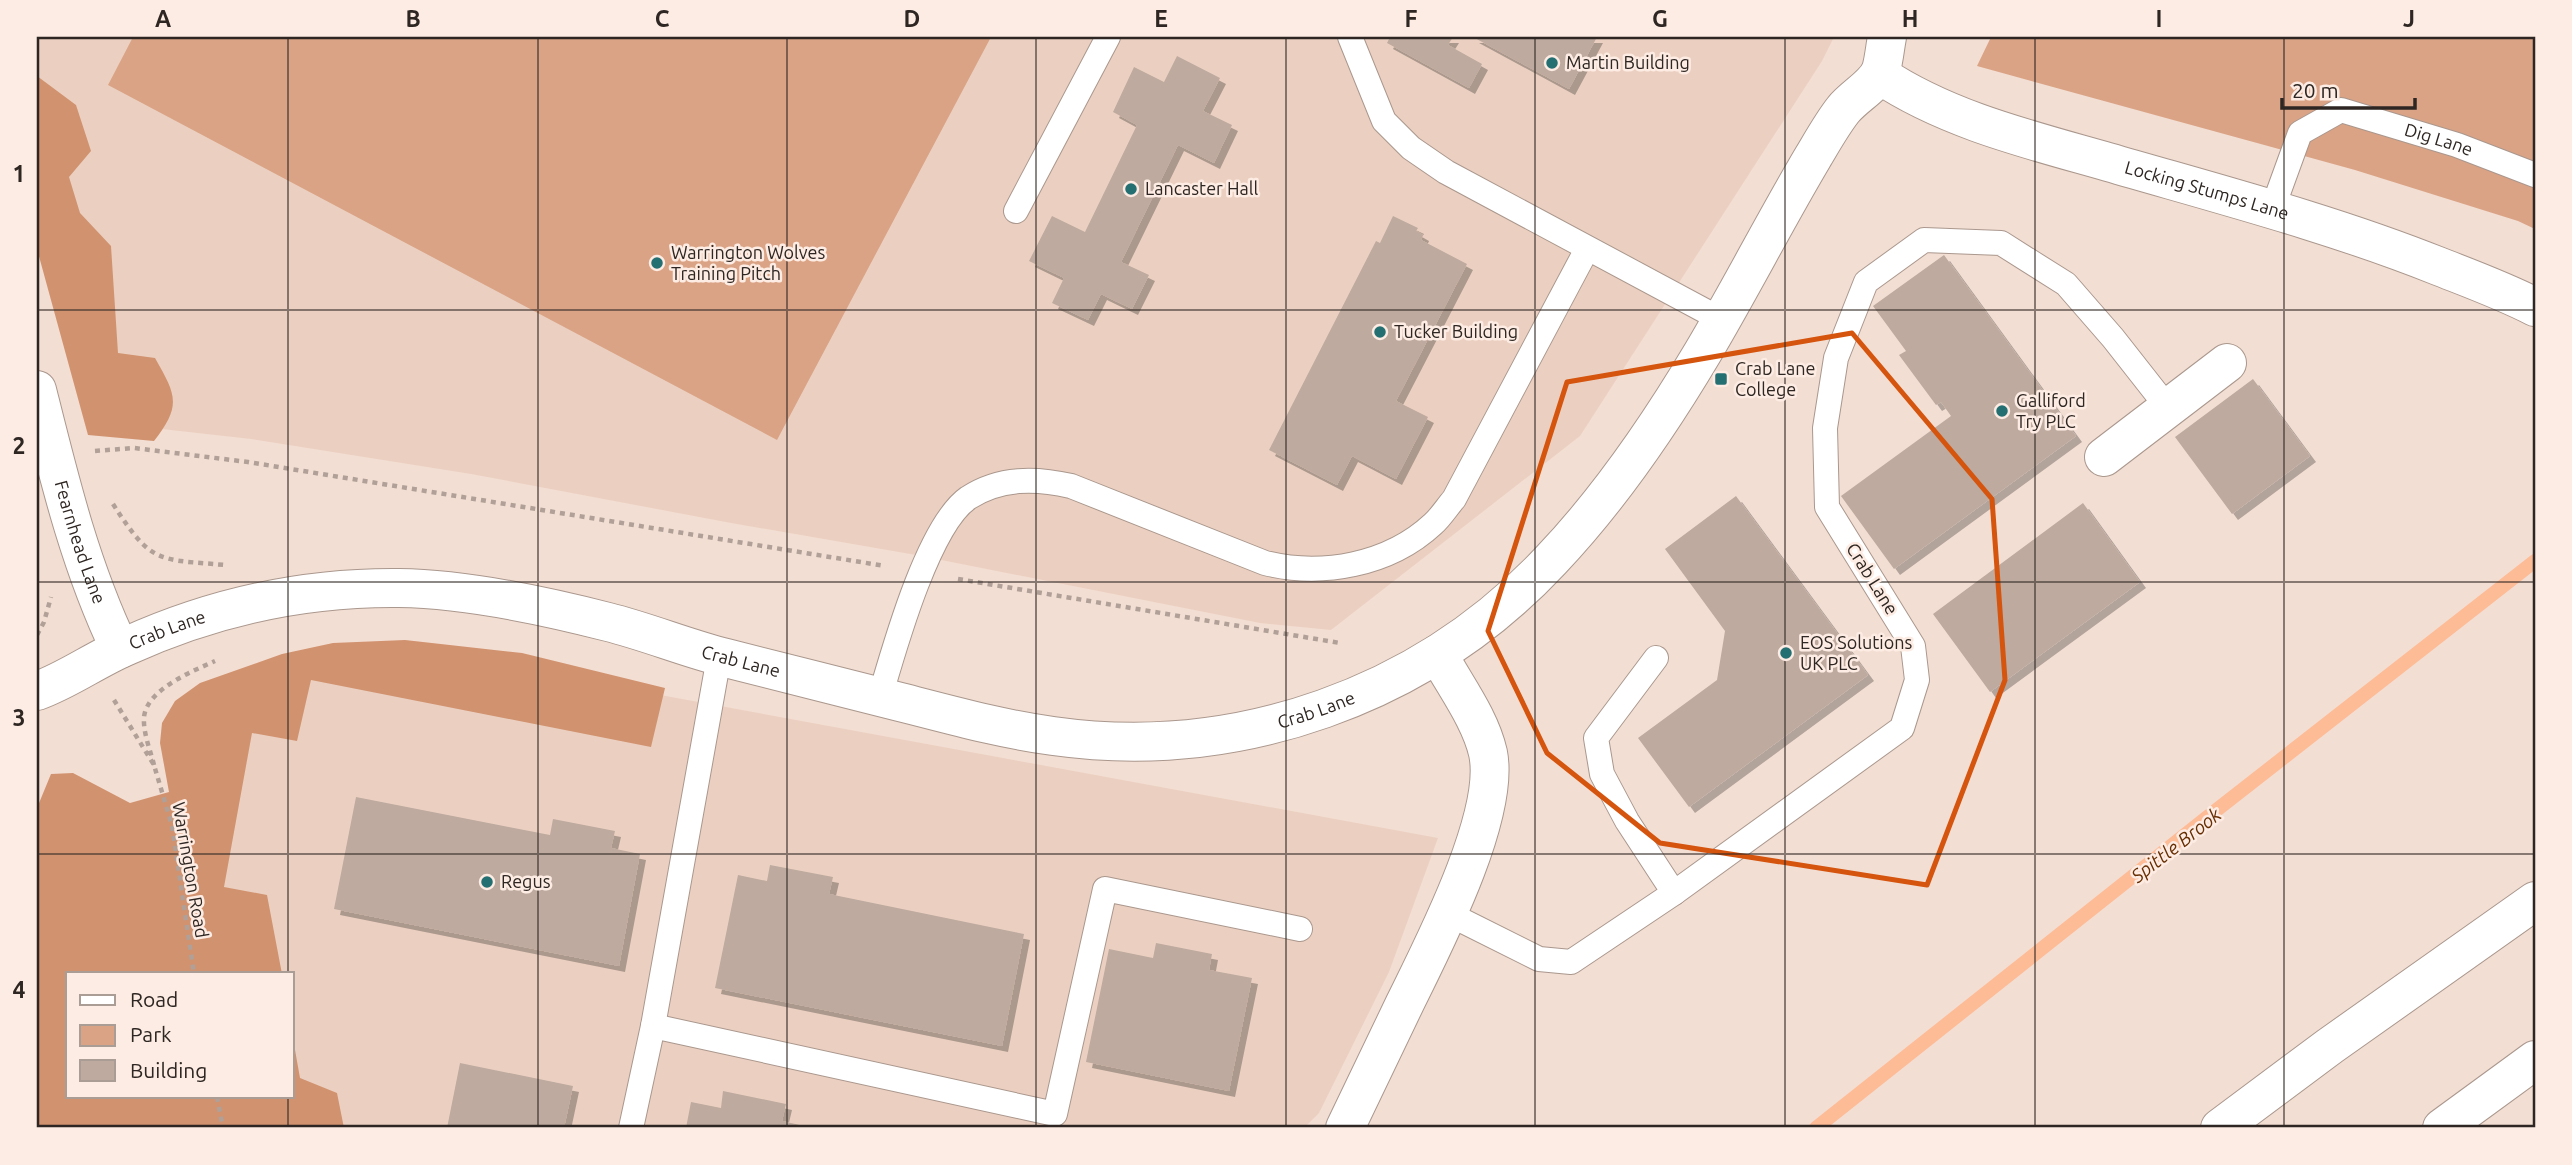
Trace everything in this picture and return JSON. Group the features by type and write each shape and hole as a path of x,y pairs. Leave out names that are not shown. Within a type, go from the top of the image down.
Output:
{"main road":[{"path":"1880,75 1887,37"},
{"name":"Locking Stumps Lane","path":"1880,75 1907,93 1953,113 2055,147 2367,238 2508,293 2535,307"},
{"name":"Crab Lane","path":"39,693 106,656 169,628 235,606 308,594 401,588 475,594 609,622 719,657 983,723 1054,736 1131,741 1206,737 1252,730 1307,716 1396,678 1438,654 1508,601 1550,562 1593,512 1640,450 1722,320 1814,156 1844,109 1880,75"},
{"path":"2104,457 2227,363"},
{"name":"Fearnhead Lane","path":"37,390 73,528 88,573 106,656"},
{"path":"1345,1128 1448,914 1488,796 1490,775 1483,737 1438,654"},
{"path":"2220,1128 2330,1046 2535,901"},
{"path":"2442,1128 2535,1060"}],"lane":[{"path":"1016,211 1108,37"},
{"path":"1350,37 1384,121 1411,148 1446,172 1722,320"},
{"name":"Dig Lane","path":"2272,210 2300,133 2341,110 2457,145 2535,175"},
{"name":"Crab Lane","path":"1448,914 1539,959 1571,962 1674,893 1902,728 1917,680 1913,646 1828,507 1825,428 1836,358 1866,282 1924,240 2001,243 2066,284 2168,408"},
{"path":"880,697 893,652 928,556 948,522 966,500 990,486 1045,480 1071,486 1265,564 1287,569 1314,570 1362,562 1409,542 1434,523 1454,499 1587,249"},
{"path":"631,1128 653,1026 719,657"},
{"path":"1656,658 1596,738 1602,774 1627,821 1674,893"},
{"path":"653,1026 1055,1114 1105,889 1300,929"}],"path":[{"path":"87,452 134,449 248,462 894,568"},
{"path":"110,498 143,547 159,556 179,562 225,564"},
{"path":"957,579 1340,643"},
{"name":"Warrington Road","path":"106,656 154,765 173,826 194,972"},
{"path":"154,765 145,730 145,713 152,701 163,689 182,677 226,657"},
{"path":"217,1098 223,1128"}],"highlighted area":[{"path":"1852,333 1992,499 2005,680 1927,885 1660,843 1547,753 1488,631 1567,382"}],"shaded area":[{"path":"37,37 1834,37 1822,61 1580,436 1331,630 1260,623 916,555 471,474 251,439 99,422 37,218"},
{"path":"37,76 76,105 91,151 69,177 80,213 111,246 118,353 155,358 171,391 173,400 169,418 154,441 88,435 37,249"},
{"path":"405,640 522,653 665,688 651,747 311,680 297,741 252,733 224,887 267,895 282,972 66,972 66,1098 294,1098 294,1044 300,1078 337,1093 344,1128 37,1128 37,808 51,774 73,773 130,803 169,792 160,743 162,723 175,701 200,683 282,654 333,643"},
{"path":"344,651 655,694 1438,838 1389,972 1319,1113 1304,1128 245,1128 294,1098 294,972 216,972 209,683"}],"green space":[{"name":"Warrington Wolves Training Pitch","path":"133,37 991,37 777,440 108,85"},
{"path":"1991,37 2535,37 2535,229 2518,221 2355,170 1977,66"}],"building":[{"path":"1390,37 1453,37 1448,45 1482,64 1469,88 1387,43"},
{"name":"Martin Building","path":"1473,37 1597,37 1569,89"},
{"name":"Lancaster Hall","path":"1177,56 1220,78 1203,111 1232,125 1214,163 1178,145 1121,262 1149,275 1132,309 1101,294 1088,320 1052,303 1064,278 1029,261 1052,216 1085,232 1137,125 1113,112 1134,67 1164,82"},
{"name":"Tucker Building","path":"1393,216 1418,228 1416,231 1423,235 1421,240 1467,264 1396,401 1428,417 1396,479 1352,456 1337,485 1269,450 1376,241 1380,243"},
{"name":"Galliford Try PLC","path":"1944,255 2076,436 1894,569 1841,496 1951,416 1941,402 1936,405 1899,355 1906,351 1873,306"},
{"path":"2253,379 2310,456 2232,514 2175,437"},
{"name":"EOS Solutions UK PLC","path":"1736,496 1868,675 1689,807 1638,738 1717,680 1725,631 1665,549"},
{"path":"2083,503 2140,582 1990,692 1933,614"},
{"name":"Regus","path":"356,797 550,835 553,819 615,831 611,848 640,854 619,966 334,909"},
{"path":"770,865 833,877 829,894 1024,934 1002,1046 715,988 738,875 767,881"},
{"path":"1156,943 1212,954 1209,970 1252,978 1229,1091 1086,1062 1109,949 1153,958"},
{"path":"460,1063 573,1086 564,1128 447,1128"},
{"path":"723,1091 786,1104 782,1121 813,1128 686,1128 691,1102 721,1108"}],"waterway":[{"name":"Spittle Brook","path":"1816,1128 2535,561"}],"place":[{"name":"Martin Building","path":"1552,63"},
{"name":"Lancaster Hall","path":"1131,189"},
{"name":"Warrington Wolves Training Pitch","path":"657,263"},
{"name":"Tucker Building","path":"1380,332"},
{"name":"Crab Lane College","path":"1721,379"},
{"name":"Galliford Try PLC","path":"2002,411"},
{"name":"EOS Solutions UK PLC","path":"1786,653"},
{"name":"Regus","path":"487,882"}]}
